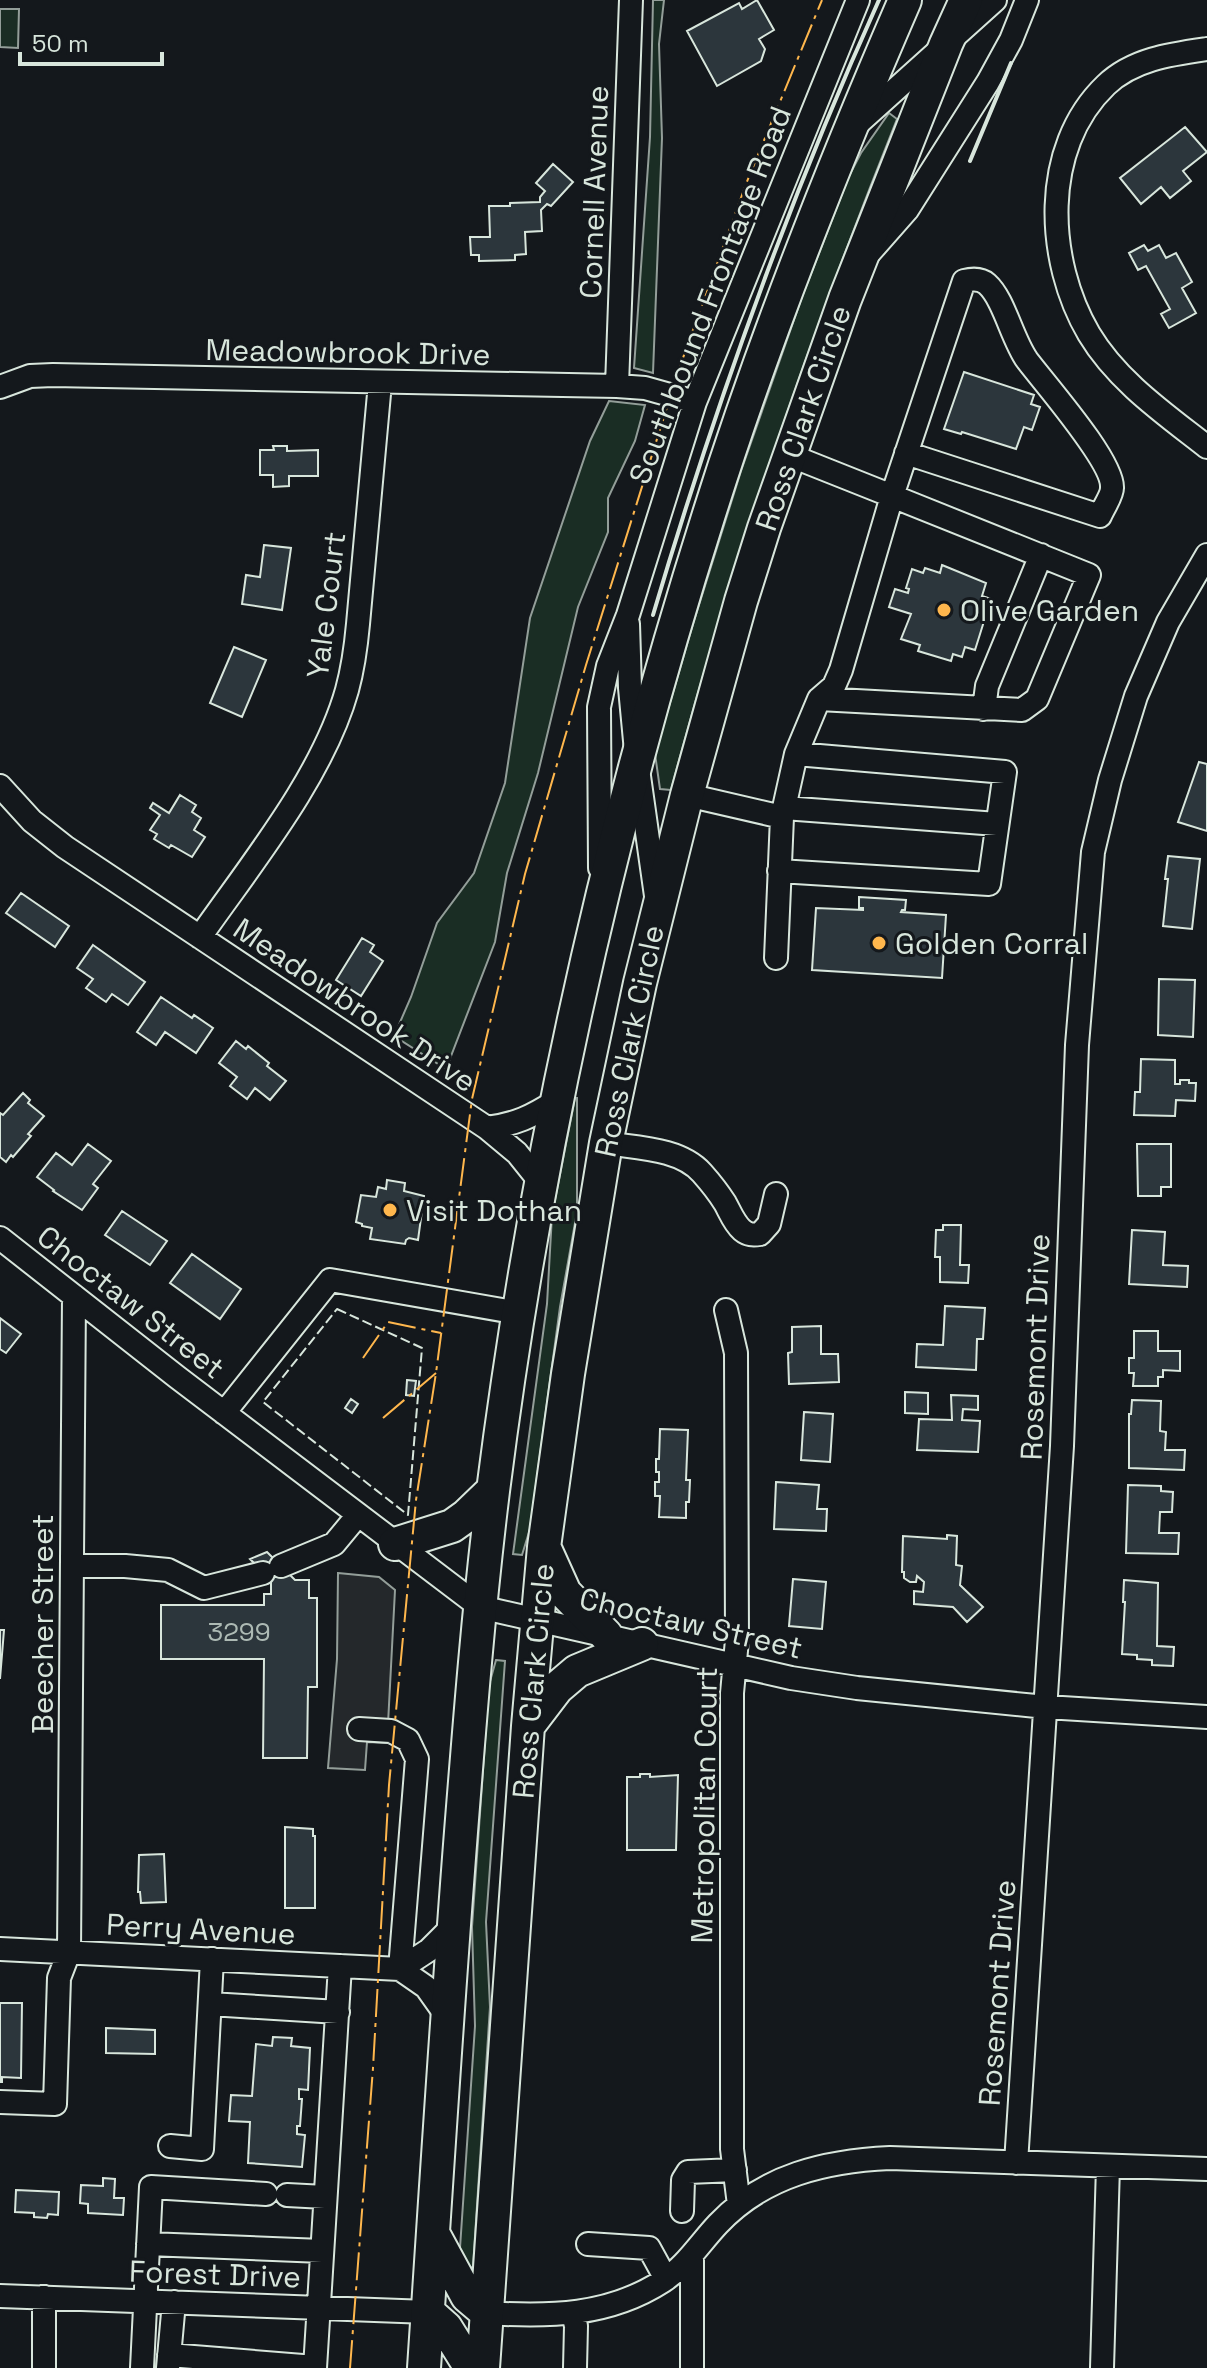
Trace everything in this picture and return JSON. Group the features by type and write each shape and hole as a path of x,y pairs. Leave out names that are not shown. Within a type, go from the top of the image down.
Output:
{"highway":[{"name":"Ross Clark Circle","path":"424,2368 454,1925 480,1607 493,1490 519,1313 556,1101 637,762 710,511 789,285 847,133 905,0"},
{"name":"Ross Clark Circle","path":"483,2368 528,1726 544,1547 568,1374 606,1143 658,909 741,601 789,455 858,265 966,0"},
{"path":"395,1544 452,1526 493,1490"},
{"path":"544,1547 565,1593 606,1635"},
{"path":"528,1726 557,1688 577,1671 642,1644"},
{"path":"433,2232 467,2296 487,2313"},
{"path":"428,2312 446,2328 471,2368"}],"street":[{"name":"Cornell Avenue","path":"617,386 631,0"},
{"name":"Southbound Frontage Road","path":"600,907 599,707 608,666 628,615 695,402 858,0"},
{"path":"847,133 995,0"},
{"path":"858,265 907,210 1001,60 1027,0"},
{"path":"1207,49 1160,56 1134,67 1106,85 1085,112 1068,142 1060,173 1057,206 1059,252 1071,297 1090,335 1114,367 1146,399 1207,447"},
{"path":"776,958 783,813 796,754 819,699 834,686 841,670 892,496 906,453 964,281 974,278 986,282 1025,356 1108,471 1112,489 1100,516 906,453"},
{"name":"Meadowbrook Drive","path":"0,387 30,376 53,375 617,386 645,388 695,402"},
{"name":"Yale Court","path":"200,937 300,793 321,754 347,691 358,624 380,383"},
{"path":"789,455 1089,575 1037,699 1022,710 819,699"},
{"path":"984,709 987,686 1041,555"},
{"name":"Rosemont Drive","path":"1016,2163 1062,1446 1077,1045 1093,852 1110,780 1136,696 1168,622 1207,555"},
{"name":"Southbound Frontage Road","path":"628,615 630,688 637,762 658,909"},
{"path":"779,871 989,884 1005,772 796,754"},
{"name":"Meadowbrook Drive","path":"0,786 32,821 65,847 487,1128 517,1153 541,1183"},
{"path":"687,795 783,813 997,824"},
{"name":"Meadowbrook Drive","path":"487,1128 511,1125 556,1101"},
{"path":"606,1143 682,1158 692,1164 700,1170 741,1229 748,1234 760,1234 767,1227 776,1194"},
{"name":"Choctaw Street","path":"0,1238 480,1607 735,1666 857,1688 1046,1707 1207,1717"},
{"path":"224,1413 330,1280 519,1313"},
{"name":"Beecher Street","path":"0,2102 55,2104 59,1978 69,1952 74,1296"},
{"name":"Metropolitan Court","path":"726,1310 736,1353 737,1640 732,1693 732,2149 739,2205"},
{"path":"72,1566 168,1570 204,1588 272,1569 334,1544 358,1515"},
{"path":"359,1729 391,1731 408,1740 417,1759 400,1969"},
{"path":"400,1969 429,1950 454,1925"},
{"name":"Perry Avenue","path":"0,1949 400,1969"},
{"path":"170,2146 202,2149 212,1959"},
{"path":"174,2302 169,2361 315,2367 340,1966"},
{"path":"400,1969 426,1987 448,2018"},
{"path":"210,2004 338,2012"},
{"path":"487,2313 535,2316 573,2313 625,2300 666,2279 692,2255 718,2223 762,2189 820,2166 890,2158 1207,2169"},
{"path":"1102,2368 1108,2166"},
{"path":"682,2211 683,2180 688,2172 735,2170"},
{"path":"142,2368 151,2187 325,2197"},
{"path":"148,2244 322,2251"},
{"path":"588,2244 649,2248 666,2279"},
{"path":"692,2255 692,2368"},
{"name":"Forest Drive","path":"0,2296 428,2312"},
{"path":"44,2297 44,2368"},
{"path":"573,2313 576,2326 575,2368"}],"green space":[{"path":"653,0 664,0 659,44 662,138 653,373 634,368 650,137"},
{"path":"0,9 19,9 18,48 0,47"},
{"path":"889,113 897,119 833,284 774,451 720,619 671,790 660,789 655,754 741,471 802,297 849,176"},
{"path":"609,401 645,405 635,441 608,498 608,532 578,607 538,773 507,873 495,942 446,1069 394,1036 437,923 474,873 505,783 530,618 590,441"},
{"path":"575,1098 577,1212 560,1307 530,1529 522,1555 513,1554 547,1304 552,1215"},
{"path":"496,1660 505,1661 486,1922 490,2007 473,2267 462,2268 460,2248 475,2026 472,1927 489,1685"}],"shaded area":[{"path":"338,1573 379,1577 395,1590 387,1743 367,1742 365,1770 328,1768 337,1659"}],"building":[{"path":"757,0 774,30 759,39 765,49 761,61 717,86 687,31 739,3 742,9"},
{"path":"1185,127 1207,152 1183,171 1191,181 1170,198 1161,187 1141,204 1120,178"},
{"path":"553,164 573,182 551,206 547,204 541,210 542,231 525,232 526,254 515,255 515,260 479,261 479,255 471,255 470,237 490,237 489,206 540,202 545,191 536,183"},
{"path":"1144,245 1148,251 1159,245 1166,258 1176,253 1192,282 1182,288 1196,313 1169,328 1161,314 1170,309 1146,266 1138,270 1129,253"},
{"path":"964,372 1034,395 1031,404 1040,407 1032,430 1024,427 1016,449 944,429"},
{"path":"273,446 287,446 287,451 318,450 318,476 289,476 289,486 273,487 273,475 260,475 260,450 274,450"},
{"path":"264,545 291,548 282,610 242,604 246,575 260,577"},
{"name":"Olive Garden","path":"942,565 986,583 982,596 991,599 975,650 965,647 962,657 953,654 951,661 918,651 920,645 901,639 911,614 889,607 895,589 908,593 909,589 906,588 912,569 923,573 925,568 940,573"},
{"path":"234,647 266,660 242,717 210,703"},
{"path":"1199,762 1207,764 1207,831 1178,822"},
{"path":"180,795 196,805 192,812 201,818 194,830 205,837 192,857 154,839 157,834 150,830 160,815 150,808 153,803 169,813"},
{"path":"1168,856 1200,859 1192,929 1163,926"},
{"path":"21,893 69,926 55,947 6,913"},
{"name":"Golden Corral","path":"859,897 906,900 905,910 901,912 946,915 942,978 812,970 816,908 863,910 859,908"},
{"path":"362,938 374,945 370,952 383,961 361,996 336,980"},
{"path":"93,945 145,982 128,1005 112,994 106,1002 86,988 93,979 77,968"},
{"path":"1159,979 1195,980 1193,1037 1158,1035"},
{"path":"161,997 213,1028 196,1053 165,1032 156,1045 137,1032"},
{"path":"236,1041 246,1049 248,1046 286,1081 270,1100 255,1088 247,1099 230,1086 237,1077 219,1063"},
{"path":"1141,1059 1175,1060 1175,1084 1180,1084 1180,1080 1196,1083 1195,1101 1176,1100 1175,1116 1134,1115 1135,1092 1140,1092"},
{"path":"23,1093 30,1100 28,1103 44,1116 28,1134 31,1136 6,1162 0,1157 0,1113 3,1115"},
{"path":"88,1144 111,1161 93,1184 98,1188 82,1210 37,1177 56,1153 72,1165"},
{"path":"1137,1144 1171,1144 1171,1187 1161,1187 1161,1196 1138,1196"},
{"name":"Visit Dothan","path":"387,1180 405,1183 404,1191 424,1196 418,1240 409,1238 405,1244 370,1239 372,1228 356,1222 361,1195 376,1197 378,1187 386,1189"},
{"path":"122,1211 167,1241 150,1265 105,1235"},
{"path":"943,1225 961,1225 960,1265 969,1265 968,1283 940,1282 940,1257 935,1257 936,1230 943,1230"},
{"path":"1132,1230 1165,1232 1163,1265 1188,1266 1187,1287 1129,1284"},
{"path":"192,1254 241,1289 220,1319 170,1283"},
{"path":"945,1306 985,1308 983,1339 977,1339 976,1370 916,1367 917,1344 943,1345"},
{"path":"0,1318 21,1334 6,1353 0,1349"},
{"path":"821,1326 821,1354 838,1354 839,1382 789,1384 788,1353 792,1352 792,1327"},
{"path":"1134,1331 1158,1331 1158,1351 1180,1351 1180,1371 1163,1370 1163,1377 1158,1377 1158,1386 1133,1386 1134,1373 1129,1373 1129,1358 1134,1358"},
{"path":"407,1380 416,1381 414,1396 406,1395"},
{"path":"905,1392 928,1393 928,1414 905,1413"},
{"path":"951,1395 978,1396 978,1410 963,1409 962,1420 980,1421 978,1452 917,1450 919,1419 952,1420"},
{"path":"351,1399 358,1404 352,1413 345,1408"},
{"path":"1132,1400 1161,1401 1160,1431 1166,1432 1165,1450 1185,1450 1184,1470 1129,1468"},
{"path":"804,1412 833,1414 830,1462 801,1460"},
{"path":"660,1429 688,1430 686,1480 690,1480 686,1518 659,1517 660,1496 655,1496 655,1482 659,1482 656,1459 659,1459"},
{"path":"776,1482 819,1485 817,1509 827,1509 826,1531 774,1529"},
{"path":"1128,1485 1161,1486 1161,1491 1173,1492 1172,1512 1160,1512 1159,1533 1179,1533 1178,1554 1126,1553"},
{"path":"947,1535 957,1536 956,1565 962,1566 960,1585 983,1607 967,1622 953,1607 914,1604 914,1591 923,1592 924,1582 917,1576 916,1582 910,1582 902,1572 903,1536 947,1539"},
{"path":"267,1552 295,1580 309,1580 309,1598 317,1598 317,1687 308,1687 307,1758 263,1758 264,1659 161,1659 161,1605 264,1605 264,1594 271,1594 271,1580 250,1559"},
{"path":"793,1579 826,1582 822,1629 789,1626"},
{"path":"1124,1580 1158,1583 1157,1646 1174,1647 1173,1666 1152,1665 1152,1660 1122,1654"},
{"path":"0,1630 4,1630 0,1679"},
{"path":"640,1774 650,1774 650,1777 678,1775 676,1850 627,1850 627,1777 640,1777"},
{"path":"285,1827 313,1829 315,1908 285,1908"},
{"path":"164,1854 166,1902 141,1903 138,1892 139,1855"},
{"path":"0,2003 22,2003 21,2078 2,2077 2,2082 0,2082"},
{"path":"106,2028 155,2030 155,2054 106,2053"},
{"path":"273,2037 292,2038 291,2046 310,2048 308,2090 299,2089 299,2099 302,2099 297,2134 305,2135 302,2167 248,2163 250,2122 229,2121 231,2095 252,2096 256,2044 272,2046"},
{"path":"103,2178 115,2179 114,2198 124,2198 123,2215 88,2213 88,2204 80,2203 81,2185 103,2186"},
{"path":"16,2190 59,2192 58,2215 48,2214 47,2218 34,2217 34,2213 15,2212"}],"fence":[{"path":"337,1309 422,1348 408,1515 263,1402 337,1309"}],"wall":[{"path":"653,615 728,381 784,227 879,0"},
{"path":"970,161 1011,63"}],"power":[{"path":"350,2368 373,2068 389,1785 416,1500 472,1099 525,874 586,665 679,369 746,184 822,0"},
{"path":"363,1358 388,1322 441,1333"},
{"path":"383,1418 436,1373"}],"place":[{"name":"Olive Garden","path":"944,610"},
{"name":"Golden Corral","path":"879,943"},
{"name":"Visit Dothan","path":"390,1210"}]}
